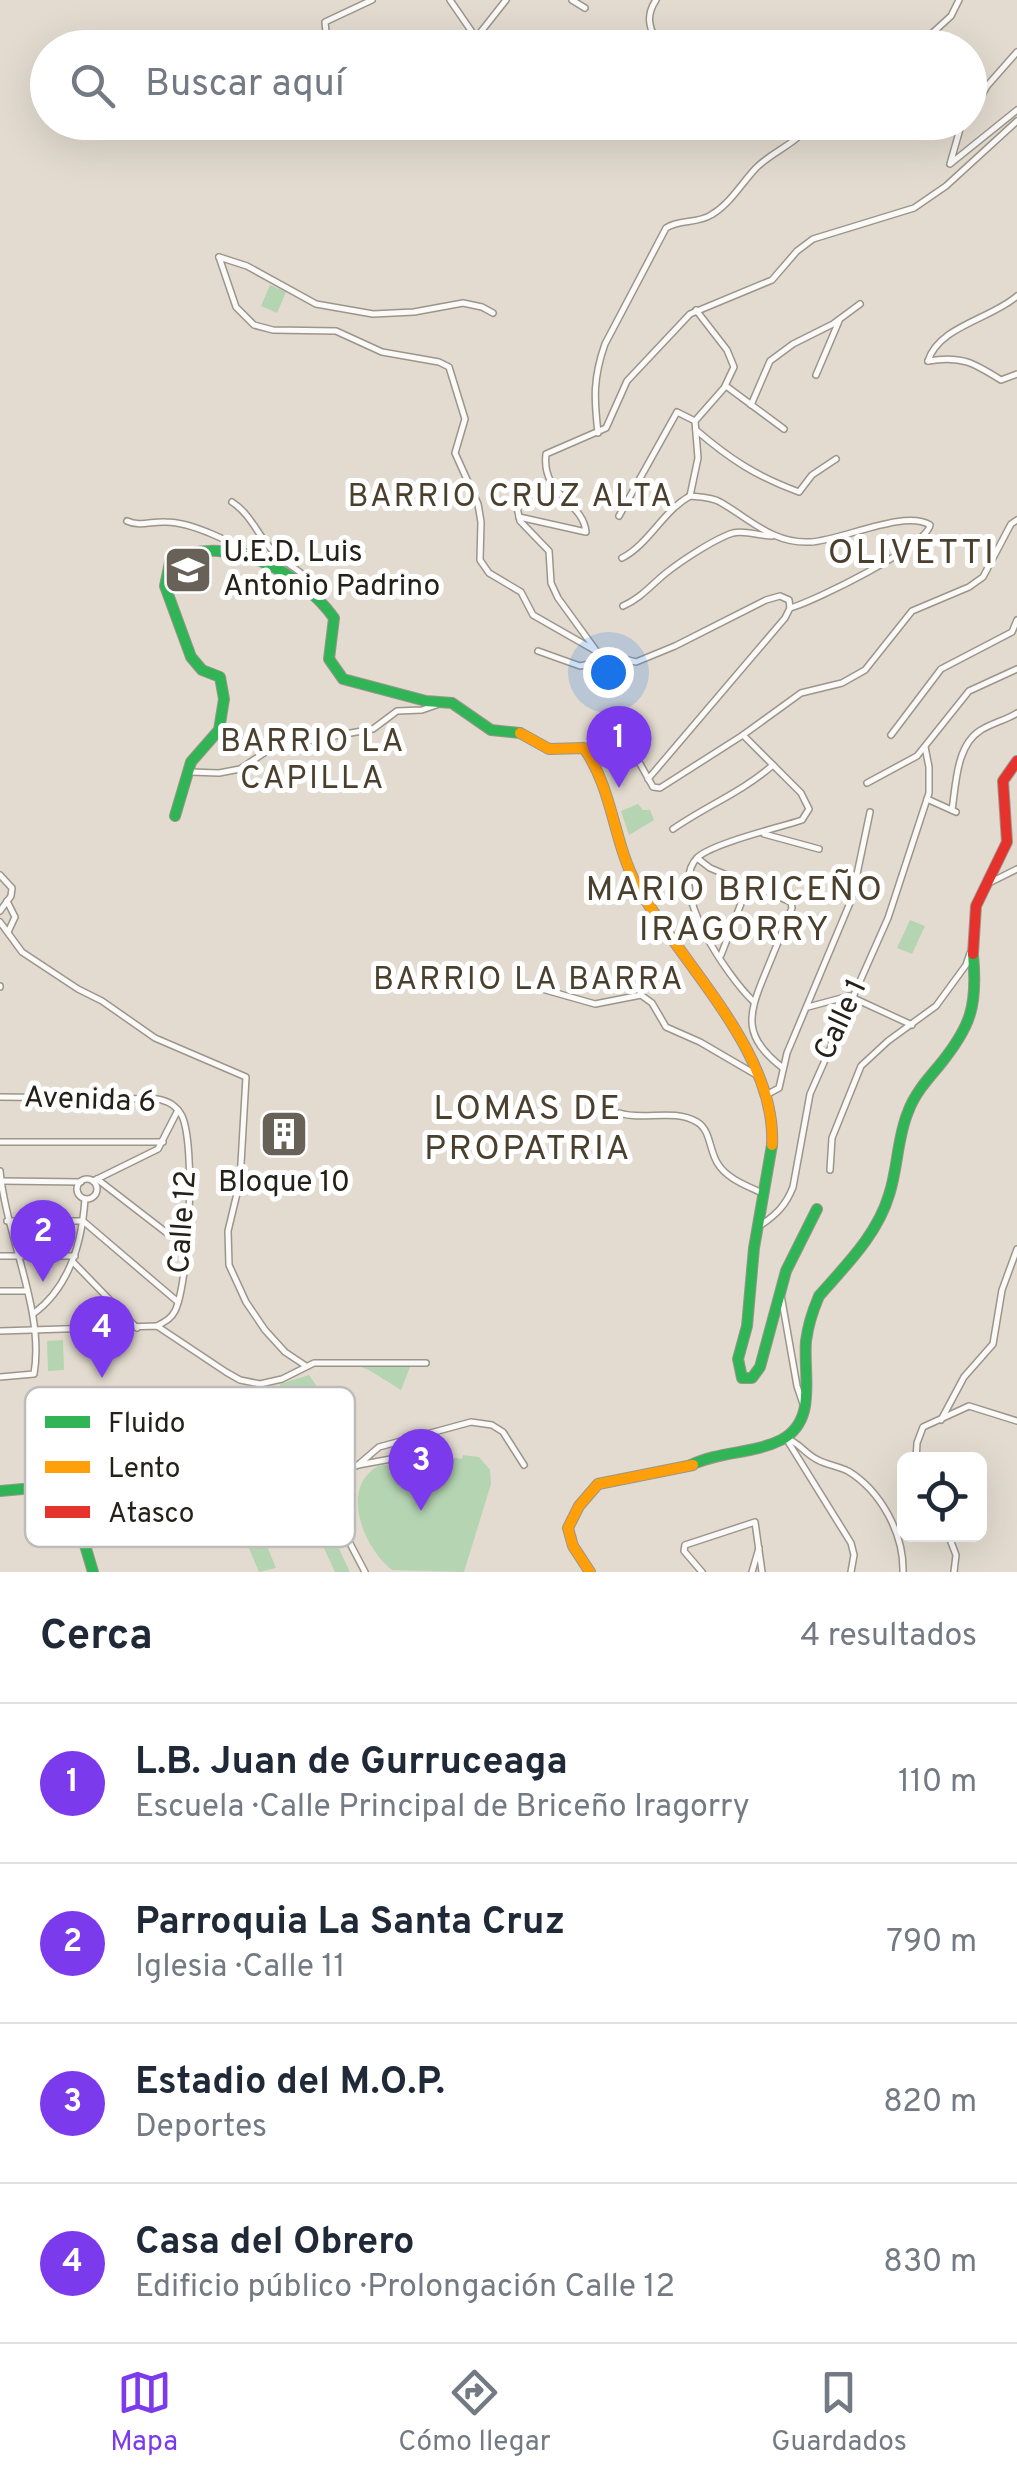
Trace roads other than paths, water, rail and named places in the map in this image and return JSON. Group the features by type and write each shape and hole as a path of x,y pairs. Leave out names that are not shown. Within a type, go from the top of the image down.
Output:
{"street":[{"path":"326,30 325,22 331,16 372,0"},
{"path":"450,0 471,30"},
{"path":"482,30 506,0"},
{"path":"572,0 585,8"},
{"path":"650,30 648,11 656,0"},
{"path":"936,30 951,16 959,0"},
{"path":"987,86 1017,52"},
{"path":"987,134 1017,110"},
{"path":"519,517 586,532 584,523 551,486 545,459 550,450 598,434 610,422 622,390 636,370 683,319 696,310 772,280 813,239 914,208 946,186 1017,121"},
{"path":"598,434 594,383 598,364 666,228 713,214 759,165 798,140"},
{"path":"957,140 950,164 980,140"},
{"path":"493,313 463,304 373,314 322,306 308,302 247,266 219,256 236,307 254,325 273,330 336,332 382,352 449,367 465,419 455,453 478,504 480,560 490,573 520,592 533,616 596,651 626,662 644,660 774,596 784,597 790,608"},
{"path":"1017,296 996,312 943,338 928,362 952,357 1002,380 1017,374"},
{"path":"750,404 770,360 860,304"},
{"path":"622,558 690,496 697,470 695,421 726,386 732,373 733,362 696,310"},
{"path":"816,375 840,318"},
{"path":"726,386 784,430"},
{"path":"618,516 677,412 695,421"},
{"path":"696,430 755,475 799,492 812,475 836,458"},
{"path":"690,496 715,500 775,536"},
{"path":"232,502 242,508 274,553 306,574 334,618 328,658 338,676 351,683 460,706 491,730 520,732 549,748 587,750 616,815 625,858 636,883 762,1078 768,1094 772,1136 767,1195 752,1265 748,1323 736,1364 742,1378 752,1378 760,1367 786,1271 817,1208"},
{"path":"516,503 519,517 549,551 554,590 596,651"},
{"path":"634,754 653,787 660,788 744,735 801,692 842,683 858,674 880,656 912,612 977,582 1017,520"},
{"path":"128,521 179,523 230,540 255,561 318,598"},
{"path":"623,606 642,596 667,572 728,535 742,532 810,542 896,523 930,524 928,534 896,558 790,608 648,778"},
{"path":"175,816 194,758 219,730 223,686 220,677 202,670 192,659 165,586 166,570 176,556 197,548 222,549 255,561"},
{"path":"891,735 941,669 1012,632 1017,620"},
{"path":"538,652 580,666 615,658"},
{"path":"867,783 908,763 964,695 1017,669"},
{"path":"188,772 240,769 273,747 373,729 397,711 422,710 445,702"},
{"path":"926,799 954,811 959,768 968,744 979,730 1017,713"},
{"path":"744,735 806,800 809,812 802,820 711,850 697,858 688,877 700,927 754,1001"},
{"name":"Calle 1","path":"759,1226 788,1200 810,1094 888,918 926,799 930,780 925,747"},
{"path":"590,1572 573,1546 568,1528 590,1489 605,1480 708,1462 786,1438 796,1430 806,1411 806,1348 814,1306 859,1252 876,1224 890,1194 907,1112 956,1046 971,1017 976,976 973,919 982,887 1008,850 1003,780 1017,760"},
{"path":"673,829 701,810 740,792 773,765"},
{"path":"768,1094 779,1088 783,1068 852,898 870,812"},
{"path":"761,834 818,850"},
{"path":"697,858 710,868 792,902 754,1001 751,1021 754,1038 783,1068"},
{"path":"982,887 1017,869"},
{"path":"0,876 12,888 0,912"},
{"path":"720,956 748,883"},
{"path":"7,902 15,917 8,932"},
{"path":"0,922 22,952 155,1038 246,1077 240,1181 228,1231 229,1265 246,1302 265,1330 285,1352 306,1366"},
{"path":"830,1170 832,1138 861,1066 880,1047 929,1014 966,965 973,946"},
{"path":"542,989 595,1004 641,996 652,1003 666,1027 762,1078"},
{"path":"807,1008 852,997 912,1024"},
{"name":"Avenida 6","path":"0,1097 130,1097 168,1101 178,1110"},
{"path":"1,1181 95,1180 146,1157 163,1142 178,1110"},
{"name":"Calle 12","path":"157,1326 169,1319 178,1302 185,1247 191,1179 184,1124 178,1110"},
{"path":"618,1113 644,1117 672,1115 699,1122 720,1167 767,1195"},
{"path":"0,1142 163,1142"},
{"path":"0,1171 7,1221 36,1331 34,1374 0,1377"},
{"path":"95,1180 185,1247"},
{"path":"84,1199 97,1192 95,1180"},
{"path":"33,1314 55,1294 73,1259 83,1220 84,1199 78,1193 81,1182"},
{"path":"7,1221 83,1220 178,1302"},
{"path":"941,1420 964,1378 993,1344 1007,1274 1017,1249"},
{"path":"0,1256 73,1259 137,1328"},
{"path":"0,1292 26,1291"},
{"path":"780,1292 806,1411"},
{"path":"0,1331 157,1326 226,1372 251,1383 282,1380 306,1366 328,1361 426,1363"},
{"path":"916,1452 923,1428 969,1406 1017,1421"},
{"path":"358,1465 378,1448 471,1422 492,1425 503,1432 524,1465"},
{"path":"786,1438 851,1543 852,1572"},
{"path":"786,1438 798,1442 820,1462 844,1470 860,1481 896,1530 903,1553 903,1572"},
{"path":"355,1466 424,1452"},
{"path":"0,1491 25,1488"},
{"path":"702,1572 684,1552 686,1545 755,1522 762,1572"},
{"path":"951,1542 956,1554 954,1572"},
{"path":"752,1572 760,1545"},
{"path":"86,1547 93,1572"},
{"path":"351,1547 365,1572"}],"place":[{"name":"U.E.D. Luis Antonio Padrino","path":"188,570"},
{"name":"L.B. Juan de Gurruceaga","path":"619,788"},
{"name":"Bloque 10","path":"284,1134"},
{"name":"Parroquia La Santa Cruz","path":"43,1282"},
{"name":"Casa del Obrero","path":"102,1378"},
{"name":"Estadio del M.O.P.","path":"421,1511"}],"district":[{"name":"BARRIO CRUZ ALTA","path":"511,498"},
{"name":"OLIVETTI","path":"912,554"},
{"name":"BARRIO LA CAPILLA","path":"313,762"},
{"name":"MARIO BRICEÑO IRAGORRY","path":"735,911"},
{"name":"BARRIO LA BARRA","path":"529,981"},
{"name":"LOMAS DE PROPATRIA","path":"528,1130"}]}
